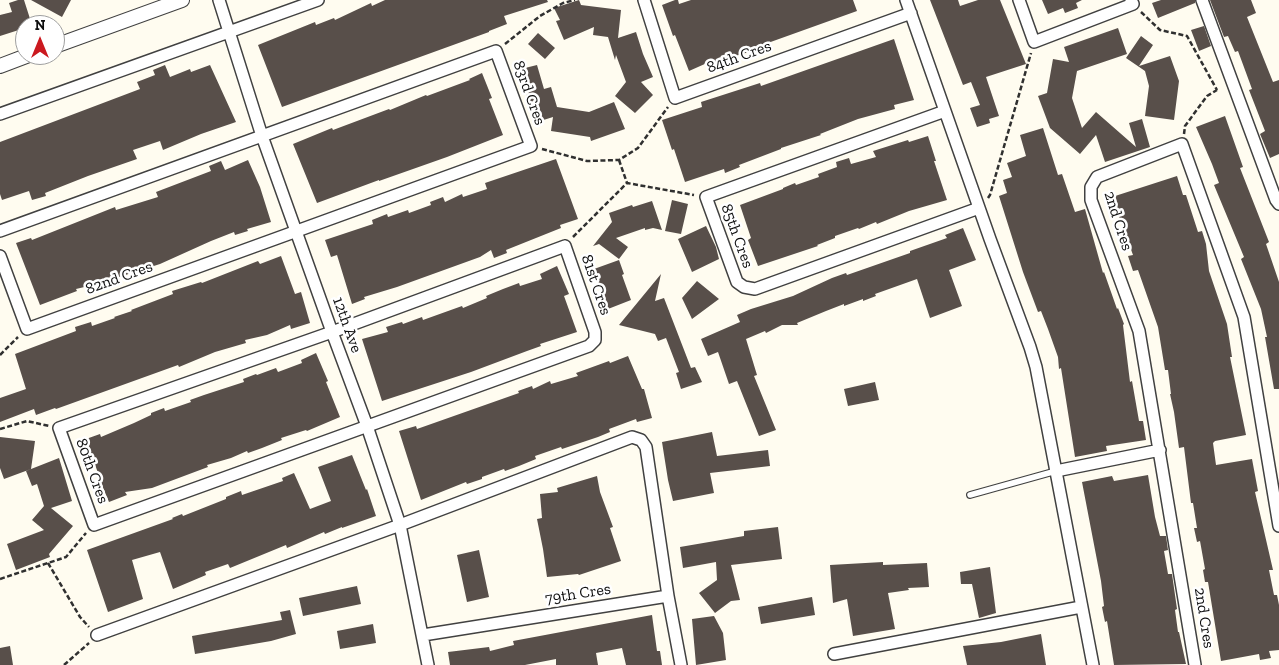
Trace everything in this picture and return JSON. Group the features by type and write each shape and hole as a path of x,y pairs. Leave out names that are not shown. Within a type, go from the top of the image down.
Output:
{"street":[{"path":"65,42 182,0"},
{"name":"12th Ave","path":"219,0 262,136 367,426 400,525 428,665"},
{"path":"0,114 318,0"},
{"path":"644,0 675,98"},
{"path":"906,0 1030,347 1093,665"},
{"path":"1019,0 1034,42 1132,2"},
{"path":"1202,0 1232,84 1279,204"},
{"name":"84th Cres","path":"675,98 911,14"},
{"name":"83rd Cres","path":"262,136 496,51 531,146 296,231"},
{"path":"0,66 15,60"},
{"name":"85th Cres","path":"945,111 706,197 737,282 744,287 755,289 979,208"},
{"path":"0,231 262,136"},
{"path":"1182,144 1244,317 1279,526"},
{"name":"2nd Cres","path":"1182,144 1097,177 1091,187 1091,200 1140,331 1196,665"},
{"name":"82nd Cres","path":"27,329 296,231"},
{"name":"81st Cres","path":"332,332 565,246 595,332 595,340 589,346 367,426"},
{"path":"0,256 27,329"},
{"name":"80th Cres","path":"332,332 59,428 94,525 367,426"},
{"path":"97,635 400,525 632,437 641,440 646,447 680,665"},
{"path":"1056,471 1160,450"},
{"name":"79th Cres","path":"423,635 668,596"},
{"path":"834,654 1081,608"}],"lane":[{"path":"970,495 1056,471"}],"path":[{"path":"496,51 540,16 563,3 575,0"},
{"path":"1132,2 1160,30 1187,36 1217,90"},
{"path":"979,208 990,196 1034,42"},
{"path":"1182,144 1185,126 1207,96 1232,84"},
{"path":"531,146 587,161 619,160 638,148 675,98"},
{"path":"619,160 626,183"},
{"path":"626,183 706,197"},
{"path":"565,246 626,183"},
{"path":"0,355 27,329"},
{"path":"0,429 27,421 59,428"},
{"path":"0,579 66,557 94,525"},
{"path":"48,563 80,617 97,635 64,665"}],"building":[{"path":"24,0 29,15 15,15 15,31 0,36 0,15 12,12 9,3"},
{"path":"31,0 71,0 63,15 58,15"},
{"path":"385,0 547,0 548,2 504,16 507,24 489,32 282,107 258,45 315,22 316,25 334,18 335,20 371,3 372,6"},
{"path":"579,0 581,5 621,10 618,38 636,32 653,77 641,82 653,95 635,113 615,96 626,82 616,55 615,60 608,37 593,35 594,27 564,40 556,21 560,20 554,8"},
{"path":"678,0 679,4 691,0 853,0 857,11 765,44 749,52 707,63 689,71 675,35 673,36 662,5"},
{"path":"930,0 958,0 960,6 978,0 1000,0 1026,64 986,77 999,116 989,119 990,123 977,127 970,108 980,105 971,82 963,85"},
{"path":"1042,0 1082,0 1076,3 1078,8 1065,13 1063,8 1048,14"},
{"path":"1161,0 1195,0 1195,3 1158,18 1152,3"},
{"path":"1210,0 1251,0 1256,13 1247,17 1273,82 1279,80 1279,154 1270,158 1260,134 1265,131 1249,90 1252,89 1238,51 1235,52 1228,36 1224,37"},
{"path":"1204,26 1211,46 1199,51 1191,30"},
{"path":"1118,28 1127,54 1077,71 1072,98 1082,128 1096,112 1136,147 1129,123 1142,119 1150,147 1105,162 1096,135 1080,154 1050,128 1038,96 1047,93 1053,59 1069,62 1064,47"},
{"path":"538,33 555,48 545,59 528,44"},
{"path":"1141,36 1153,45 1139,66 1170,56 1179,81 1174,120 1145,116 1149,86 1145,71 1126,58"},
{"path":"894,39 914,100 894,105 895,109 858,119 821,135 781,148 739,165 740,167 725,173 724,169 685,182 662,120 702,107 701,102 760,83 761,86"},
{"path":"165,65 170,77 190,69 191,72 210,65 236,122 163,150 160,141 133,150 137,159 45,193 46,196 32,200 29,191 2,200 0,194 0,142 140,89 137,82 155,75 153,70"},
{"path":"537,65 544,89 551,87 557,107 589,112 614,102 625,129 591,141 590,137 551,131 553,117 534,123 526,95 529,94 521,69"},
{"path":"482,73 492,98 489,99 503,135 317,203 293,144 332,128 333,130 470,80"},
{"path":"1225,116 1243,167 1240,168 1269,242 1266,244 1279,282 1279,389 1274,389 1261,309 1241,259 1244,257 1214,185 1219,183 1196,127"},
{"path":"1043,128 1058,175 1062,174 1075,212 1085,209 1103,273 1124,324 1130,382 1132,381 1139,421 1143,421 1146,440 1106,446 1107,451 1075,457 1058,357 1041,311 1038,312 1023,272 999,196 1007,193 1003,180 1012,177 1007,163 1026,156 1020,135"},
{"path":"928,136 947,200 835,236 835,238 818,246 758,266 748,240 751,238 740,205 795,183 796,185 819,177 818,174 837,167 836,162 849,158 851,164 876,157 873,151"},
{"path":"556,159 578,219 560,225 561,228 506,250 507,253 494,258 491,250 480,257 364,297 365,299 352,304 337,255 331,257 325,240 373,224 372,220 387,214 388,217 408,210 409,213 431,205 430,202 443,197 445,202 462,194 463,197 487,189 485,183"},
{"path":"248,160 260,187 271,222 247,229 248,231 235,235 234,232 160,264 76,289 77,291 40,305 16,243 31,238 32,240 115,207 116,210 158,197 156,192 211,171 209,166 221,161 225,170"},
{"path":"1177,176 1183,195 1186,195 1198,232 1202,231 1206,244 1209,271 1227,324 1232,357 1230,357 1246,435 1213,443 1216,465 1252,459 1258,491 1255,492 1273,570 1269,570 1274,595 1277,595 1279,605 1279,650 1269,651 1271,658 1260,660 1259,654 1221,661 1208,582 1205,582 1203,570 1205,569 1200,541 1197,542 1194,528 1197,528 1193,503 1191,503 1184,447 1179,448 1168,370 1165,370 1158,327 1138,270 1133,271 1128,256 1133,255 1112,197"},
{"path":"672,200 688,204 681,234 665,231"},
{"path":"652,201 662,230 653,228 645,230 645,228 616,238 628,247 619,259 599,244 593,246 612,222 609,213 632,205 633,207"},
{"path":"706,226 716,247 719,259 692,272 678,239"},
{"path":"963,228 976,260 949,270 962,306 930,318 917,279 875,294 876,296 863,301 863,299 844,306 844,304 797,323 798,325 782,325 766,333 765,331 746,339 757,375 754,376 776,430 759,436 737,381 729,384 718,352 708,356 701,339 740,322 737,315 751,309 793,296 846,273 847,275 910,253 910,251 947,238 945,235"},
{"path":"281,256 295,294 301,292 310,323 291,329 290,325 267,335 245,340 246,343 215,352 179,367 178,365 56,409 36,415 34,409 0,422 0,398 26,389 15,354 76,331 75,327 91,322 92,326 115,318 173,294 172,291 202,283 258,261 260,264"},
{"path":"619,260 631,300 608,309 594,269"},
{"path":"557,266 569,294 564,296 577,332 540,344 541,346 471,372 382,401 362,339 388,332 386,327 402,322 403,324 422,317 423,320 462,306 463,308 487,298 486,296 519,283 520,286 542,279 540,274"},
{"path":"661,274 655,301 664,298 691,368 695,367 702,382 681,389 676,373 679,372 666,338 658,341 655,334 619,325"},
{"path":"697,281 719,299 692,319 682,298"},
{"path":"316,353 340,417 307,431 281,438 282,440 262,448 248,453 247,451 207,465 208,467 152,488 125,492 127,495 109,502 86,439 100,434 101,437 151,415 151,413 164,408 165,411 191,402 190,400 244,382 243,379 256,374 276,368 278,372 302,363 301,360"},
{"path":"628,356 642,389 644,389 652,418 637,422 636,419 609,429 610,432 598,437 535,456 536,459 519,466 505,471 504,469 467,484 466,482 421,500 399,431 416,426 417,429 519,393 518,391 532,386 533,389 550,381 551,384 578,376 576,373"},
{"path":"875,382 879,400 848,406 844,389"},
{"path":"712,432 717,456 768,450 770,466 710,473 714,493 673,501 662,442"},
{"path":"0,437 35,441 31,469 4,479 0,468"},
{"path":"352,455 367,489 376,516 325,534 324,532 287,548 286,545 230,568 228,564 205,572 206,575 173,589 160,552 132,560 143,599 108,612 87,550 182,514 183,516 241,491 242,495 283,481 282,478 294,473 310,509 331,501 318,467"},
{"path":"59,458 72,501 51,508 73,526 49,554 50,557 16,570 7,544 44,530 32,520 44,506 37,484 32,486 26,471"},
{"path":"1148,475 1160,536 1166,536 1168,550 1164,551 1168,574 1172,574 1178,632 1186,664 1114,665 1107,621 1105,622 1102,607 1104,606 1101,581 1082,482 1112,476 1114,481"},
{"path":"597,476 600,492 613,527 610,528 621,561 579,575 547,577 537,519 542,518 540,494 558,492 557,488"},
{"path":"778,527 782,559 731,565 740,600 731,601 715,613 699,593 717,580 716,562 683,568 680,547 744,536 744,531"},
{"path":"479,550 489,597 467,602 457,555"},
{"path":"883,562 883,565 927,563 929,587 908,588 909,590 888,593 895,629 853,636 847,599 833,603 830,565"},
{"path":"990,567 996,613 979,618 972,584 961,584 960,572"},
{"path":"357,586 361,604 303,616 299,598"},
{"path":"812,597 815,615 761,624 758,607"},
{"path":"290,610 296,634 271,641 195,654 192,636 282,620 280,612"},
{"path":"652,615 657,651 660,651 662,665 626,665 622,648 596,653 598,665 556,665 556,659 525,665 450,665 448,652 489,647 490,651 514,645 513,641"},
{"path":"714,616 723,633 726,660 696,665 692,619"},
{"path":"373,624 376,643 340,649 337,631"},
{"path":"1041,634 1046,665 967,665 963,646 1001,642"},
{"path":"10,646 13,665 0,665 0,648"}]}
